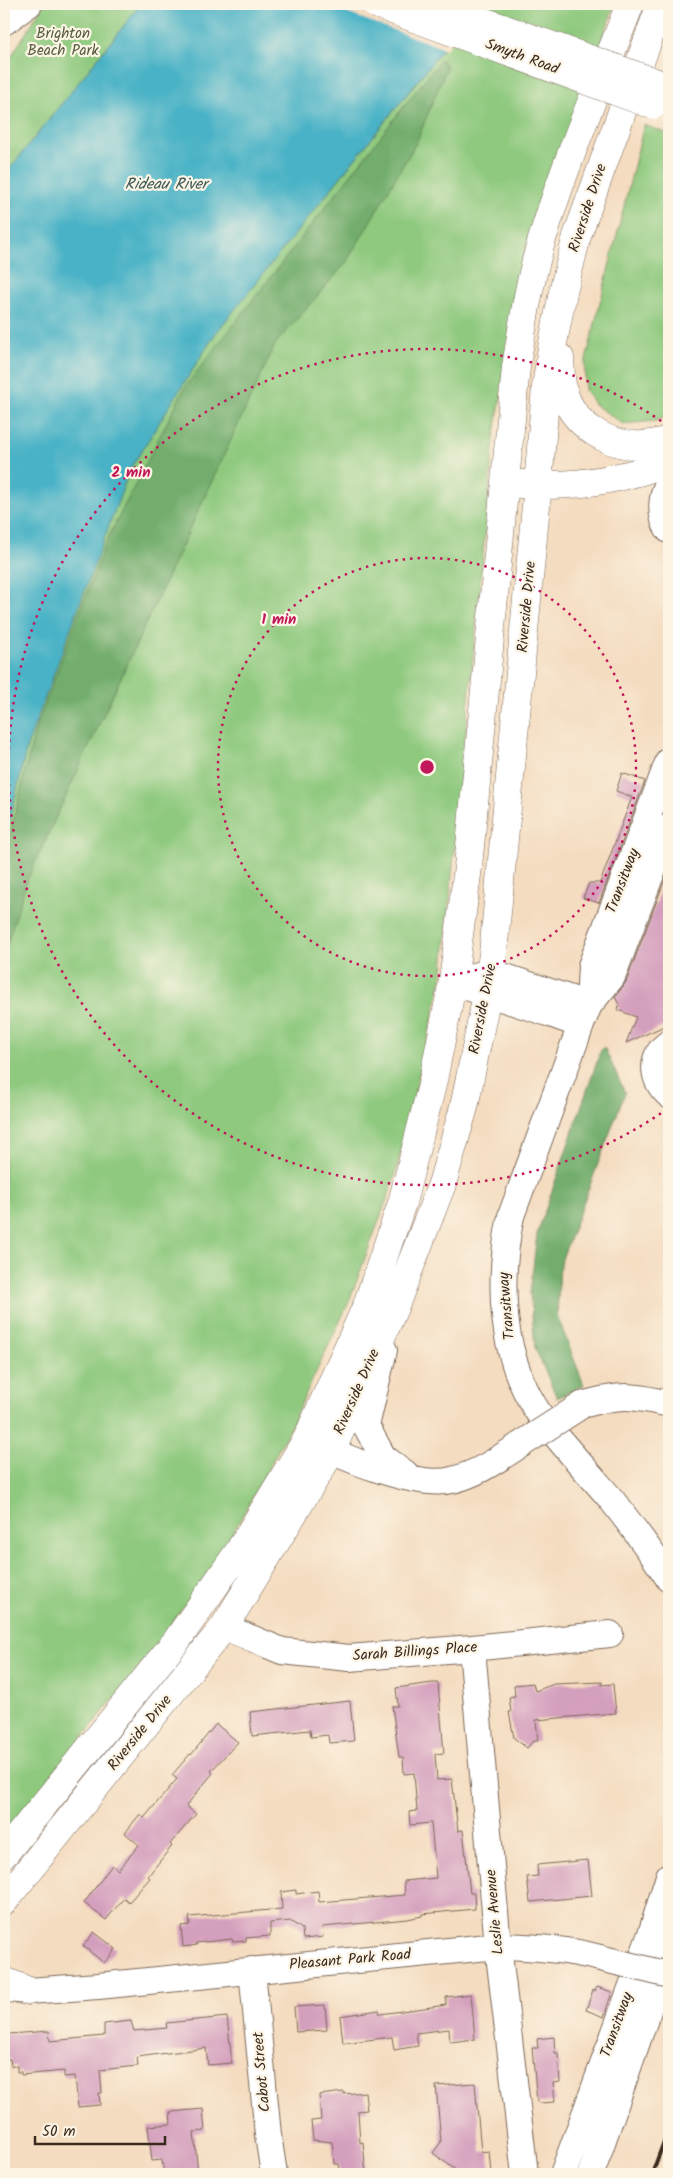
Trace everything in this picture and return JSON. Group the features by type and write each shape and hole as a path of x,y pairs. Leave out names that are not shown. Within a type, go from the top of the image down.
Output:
{"main road":[{"name":"Smyth Road","path":"376,4 665,97"},
{"name":"Smyth Road","path":"435,4 665,97"},
{"name":"Riverside Drive","path":"4,1854 177,1640 239,1550 308,1438 367,1305 402,1203 432,1085 453,981 468,867 505,474 522,331 541,242 559,189 630,4"},
{"name":"Riverside Drive","path":"4,1901 224,1627 331,1452 394,1308 442,1184 464,1107 489,983 539,477 546,387 558,318 580,227 662,4"},
{"path":"558,318 562,388 567,402 584,425 596,434 626,444 642,445 669,441"},
{"path":"539,477 622,460 640,455 669,441"},
{"path":"505,474 586,484 669,462"}],"street":[{"path":"4,22 30,4"},
{"path":"669,481 662,500 663,513 669,530"},
{"name":"Transitway","path":"669,760 591,966 585,1015 511,1216 505,1242 503,1270 506,1325 510,1348 520,1375 541,1417 612,1500 669,1579"},
{"name":"Transitway","path":"585,1015 612,977 669,827"},
{"path":"453,981 489,983 548,1012 585,1015"},
{"path":"669,1043 660,1052 656,1061 655,1071 657,1080 669,1095"},
{"path":"394,1308 366,1426 383,1457 416,1480"},
{"path":"308,1438 331,1452 416,1480 450,1481 482,1470 582,1404 619,1396 635,1396 669,1404"},
{"name":"Sarah Billings Place","path":"224,1627 282,1652 349,1658 610,1634"},
{"name":"Leslie Avenue","path":"472,1648 498,1946 525,2174"},
{"name":"Transitway","path":"563,2174 652,1931 669,1876"},
{"name":"Pleasant Park Road","path":"10,1990 252,1970 498,1946 543,1947 574,1951 669,1974"},
{"name":"Transitway","path":"591,2174 669,1950"},
{"name":"Cabot Street","path":"252,1970 268,2135 274,2174"}],"green space":[{"name":"Brighton Beach Park","path":"44,4 141,4 4,176 4,68"},
{"path":"479,4 615,4 580,102 550,177 523,257 494,440 442,979 394,1180 348,1304 287,1434 222,1553 141,1665 4,1835 4,844 27,746 130,469 215,334"},
{"path":"441,59 447,67 416,143 346,263 276,343 27,880 4,953 4,861 35,730 106,542 185,387"},
{"path":"644,125 669,134 669,416 655,421 623,424 594,404 585,390 585,364"},
{"path":"604,1047 625,1093 560,1264 557,1315 584,1385 557,1398 535,1348 530,1293 537,1234 601,1050"}],"water":[{"name":"Rideau River","path":"141,4 479,4 215,334 130,469 27,746 4,844 4,176"}],"pier":[{"path":"322,4 481,4 446,49"}],"building":[{"path":"622,773 645,781 599,903 583,898 589,883 600,883 632,797 616,791"},
{"path":"669,869 669,1024 626,1043 636,1017 618,1010 619,1005 615,997 626,982"},
{"path":"602,1682 602,1685 613,1684 616,1713 536,1720 538,1741 533,1741 527,1748 514,1738 509,1712 511,1712 509,1697 515,1696 514,1685 533,1683 535,1691 554,1684"},
{"path":"438,1683 444,1753 435,1754 437,1780 452,1779 458,1831 463,1830 470,1893 474,1893 475,1909 422,1914 422,1916 408,1919 322,1927 323,1937 303,1939 302,1929 290,1921 270,1923 270,1936 246,1938 246,1941 233,1942 232,1939 196,1943 197,1945 183,1947 181,1926 190,1925 189,1917 282,1909 281,1892 296,1890 296,1894 318,1891 319,1902 405,1895 404,1881 436,1878 431,1823 410,1825 409,1812 417,1811 414,1773 404,1774 403,1757 399,1757 392,1706 398,1706 396,1688"},
{"path":"350,1701 354,1741 329,1743 328,1735 311,1737 310,1730 252,1736 250,1712"},
{"path":"216,1724 238,1742 211,1771 213,1773 186,1806 196,1814 170,1844 172,1846 148,1876 150,1878 129,1902 124,1898 106,1920 84,1903 112,1865 118,1870 139,1845 125,1833 140,1814 144,1818 177,1779 172,1775"},
{"path":"588,1860 592,1896 530,1902 527,1877 538,1876 537,1865"},
{"path":"94,1932 116,1949 104,1963 83,1946"},
{"path":"597,1987 612,1992 604,2017 586,2010 593,1990 595,1991"},
{"path":"471,1994 475,2039 450,2042 449,2029 416,2033 418,2046 394,2050 392,2037 343,2043 340,2016 379,2010 380,2014 446,2005 446,1997"},
{"path":"325,2005 327,2030 296,2032 294,2007"},
{"path":"227,2017 232,2063 208,2065 206,2048 137,2057 138,2066 100,2070 102,2093 99,2093 100,2105 78,2107 75,2076 64,2077 64,2071 21,2075 21,2072 17,2072 17,2066 11,2066 10,2059 6,2059 4,2035 9,2034 49,2031 50,2041 104,2036 104,2024 131,2021 134,2031 167,2028 166,2023"},
{"path":"554,2037 555,2053 558,2053 560,2082 553,2083 555,2102 540,2103 537,2102 532,2048 538,2048 537,2039"},
{"path":"475,2083 481,2152 489,2151 491,2174 461,2174 433,2153 441,2142 436,2086"},
{"path":"344,2092 344,2094 365,2092 367,2110 358,2111 360,2143 363,2142 366,2174 340,2174 339,2164 334,2164 332,2142 313,2140 311,2121 321,2120 319,2095"},
{"path":"203,2109 205,2131 194,2132 198,2174 164,2174 162,2160 152,2161 148,2126 171,2124 170,2112"}],"railway":[{"path":"652,2174 669,2128"}]}
